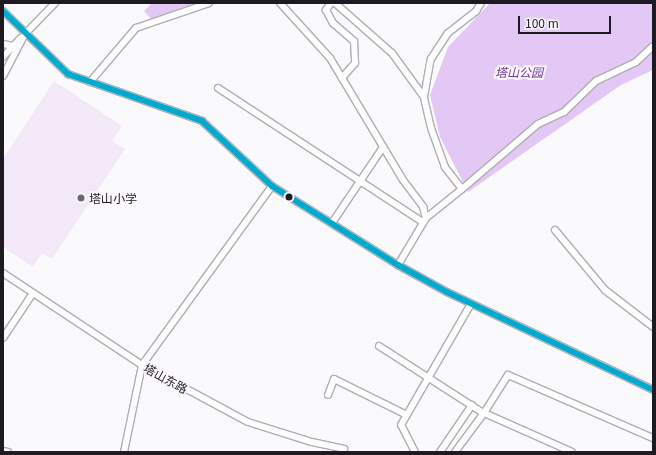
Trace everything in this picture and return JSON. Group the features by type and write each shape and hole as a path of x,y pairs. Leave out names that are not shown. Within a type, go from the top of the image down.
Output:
{"street":[{"path":"3,57 55,3"},
{"path":"90,82 136,28 209,3"},
{"path":"280,3 330,58 382,147 423,207 425,220"},
{"path":"331,3 326,10 333,23 354,41 355,63 343,78"},
{"path":"335,3 392,53 424,97 444,167 462,189"},
{"path":"424,97 431,59 448,33 476,11 481,3"},
{"path":"3,11 25,34 68,74 202,120 272,186 398,264 471,304 653,390"},
{"path":"3,76 25,34"},
{"path":"3,44 14,46"},
{"path":"398,264 425,220 538,124 564,112 596,81 636,62 653,46"},
{"path":"218,88 360,182 425,220"},
{"path":"332,224 382,147"},
{"path":"124,452 142,365 272,186"},
{"path":"555,230 605,290 653,327"},
{"name":"塔山东路","path":"3,273 142,365 248,422 312,442 344,449"},
{"path":"3,338 33,292"},
{"path":"415,452 401,425 471,304"},
{"path":"379,346 484,413 572,452"},
{"path":"455,452 484,413 508,375 653,438"},
{"path":"328,395 334,379 407,415"},
{"path":"440,452 472,405"},
{"path":"3,451 8,452"}],"shaded area":[{"path":"54,81 122,126 112,141 125,149 52,259 42,253 33,267 3,247 3,159"}],"green space":[{"path":"152,3 195,3 151,19 144,11"},
{"name":"塔山公园","path":"490,3 653,3 653,70 621,85 468,192 440,137 430,95 448,47"}],"transit line":[{"path":"3,11 68,74 202,121 272,186 398,265 447,292 653,390"}],"place":[{"name":"塔山小学","path":"81,198"}]}
